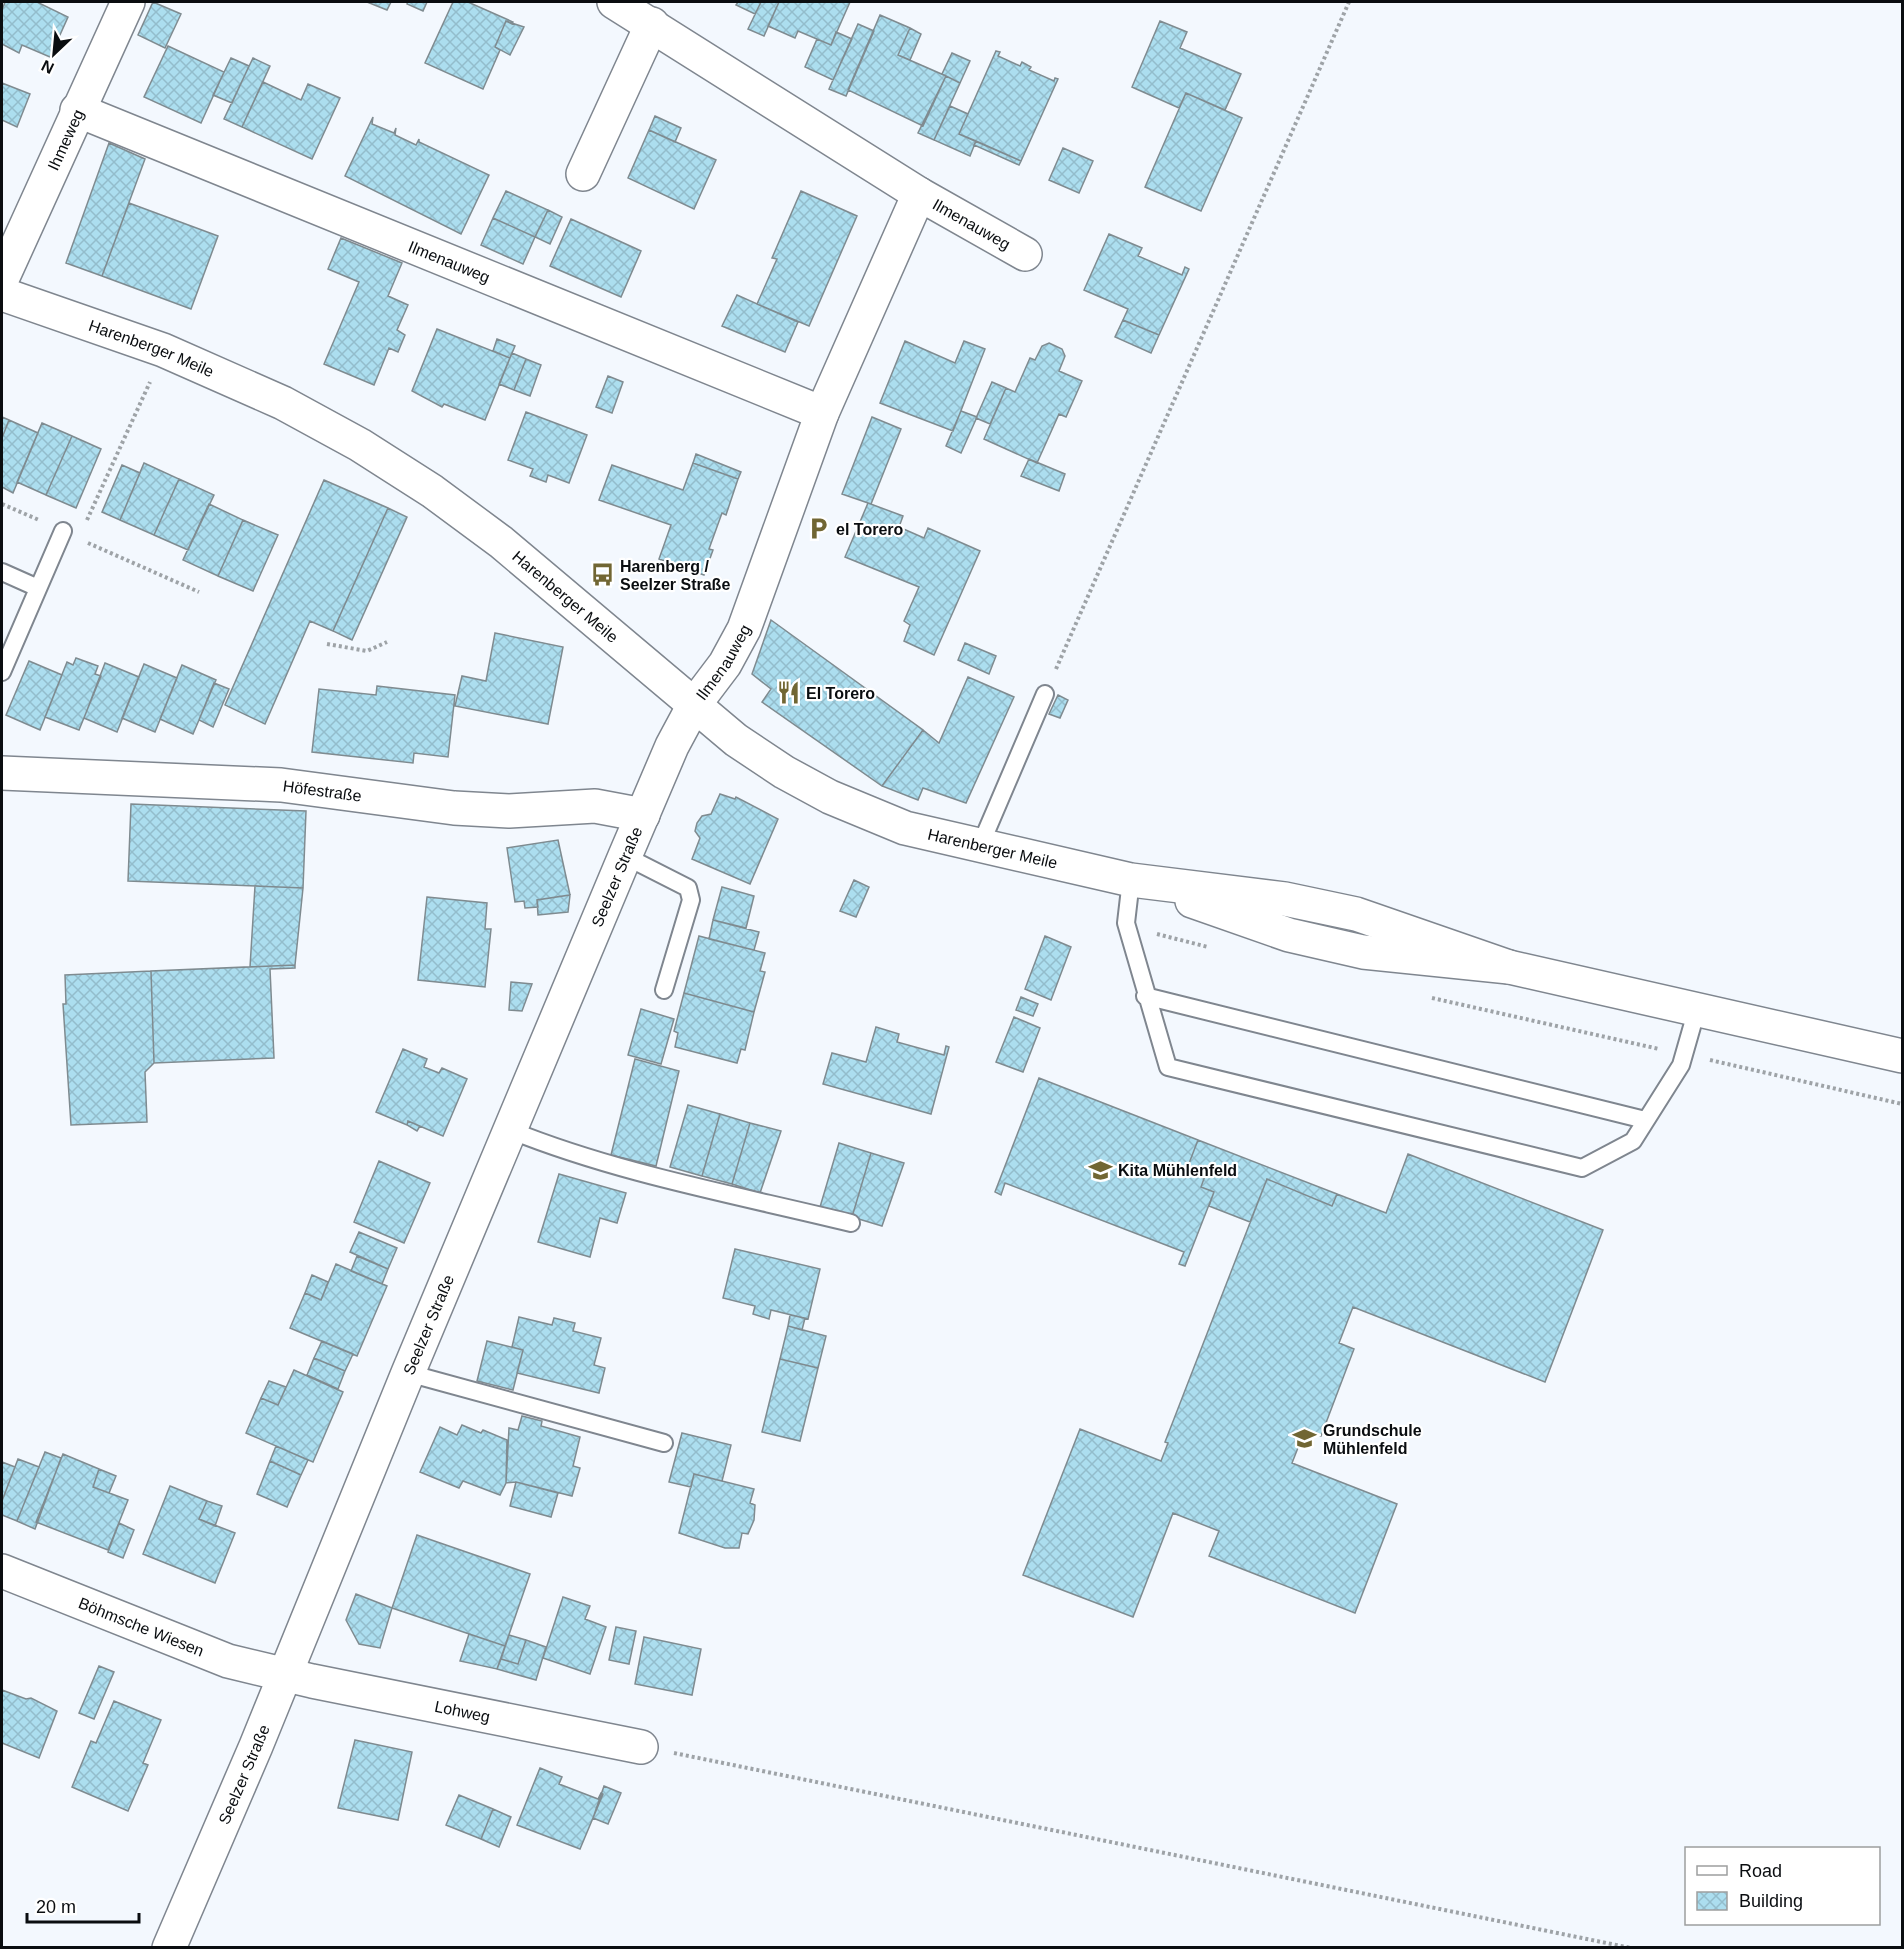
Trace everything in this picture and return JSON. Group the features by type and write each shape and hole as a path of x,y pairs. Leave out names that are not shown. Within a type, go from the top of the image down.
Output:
{"street":[{"name":"Ihmeweg","path":"2,279 128,2"},
{"name":"Ilmenauweg","path":"614,2 919,194 1025,254"},
{"path":"583,174 652,24"},
{"name":"Ilmenauweg","path":"77,110 822,413"},
{"name":"Ilmenauweg","path":"694,705 725,664 744,630 822,413 919,194"},
{"name":"Harenberger Meile","path":"2,294 163,350 283,403 360,445 432,491 527,563 694,705 762,759 830,797 905,828 1131,880 1285,899 1356,914 1509,967 1902,1056"},
{"name":"Seelzer Straße","path":"169,1947 625,855 672,746 694,705"},
{"name":"Höfestraße","path":"2,773 281,785 454,808 509,811 595,806 643,815"},
{"name":"Böhmsche Wiesen","path":"2,1571 228,1661 284,1675"},
{"name":"Lohweg","path":"284,1675 641,1747"}],"lane":[{"path":"2,672 63,531"},
{"path":"2,572 38,588"},
{"path":"980,846 1045,694"},
{"path":"625,855 688,888 691,900 664,990"},
{"path":"1131,880 1126,923 1145,996 1168,1067 1582,1168 1633,1140 1681,1065 1696,1009"},
{"path":"1145,996 1646,1120"},
{"path":"510,1130 549,1146 615,1165 850,1223"},
{"path":"408,1373 664,1443"}],"path":[{"path":"1045,694 1349,2"},
{"path":"79,539 163,350"},
{"path":"2,504 199,592"},
{"path":"327,644 367,651 387,642"},
{"path":"1420,995 1902,1104"},
{"path":"641,1747 1631,1947"}],"building":[{"path":"5,2 37,2 68,17 50,57 22,45 19,53 2,44 2,10"},
{"path":"153,2 181,14 165,48 138,35"},
{"path":"367,2 391,2 387,10"},
{"path":"408,2 427,2 423,11 407,4"},
{"path":"453,2 468,2 513,22 512,24 506,21 495,47 500,50 483,89 425,63"},
{"path":"738,2 761,2 755,14 736,5"},
{"path":"761,2 779,2 764,36 748,29"},
{"path":"779,2 850,2 831,45 798,31 795,38 768,26"},
{"path":"880,15 910,28 898,55 946,76 923,126 848,90"},
{"path":"506,21 524,27 510,55 495,47"},
{"path":"1160,21 1187,32 1180,48 1241,74 1225,110 1186,93 1179,108 1132,87"},
{"path":"858,24 874,31 846,96 829,89"},
{"path":"910,28 921,34 910,60 898,55"},
{"path":"836,32 852,39 833,80 805,67 817,39 831,45"},
{"path":"168,46 224,72 201,123 144,97"},
{"path":"996,51 1000,52 998,56 1020,66 1022,62 1031,67 1029,70 1054,81 1055,78 1058,79 1021,161 959,134"},
{"path":"952,53 970,61 960,83 942,74"},
{"path":"231,58 249,66 232,103 213,95"},
{"path":"253,58 270,66 242,127 224,119"},
{"path":"946,76 960,83 934,140 918,133"},
{"path":"263,82 301,100 308,84 340,98 312,159 242,127"},
{"path":"2,83 30,94 17,127 2,120"},
{"path":"1186,93 1242,118 1201,211 1145,187"},
{"path":"950,106 968,114 959,134 976,141 970,156 934,140"},
{"path":"655,116 681,128 675,142 649,130"},
{"path":"373,117 372,124 394,133 396,128 395,135 416,145 419,139 419,142 489,175 461,234 345,176"},
{"path":"649,130 716,160 694,209 628,178"},
{"path":"976,141 1021,161 1019,165 974,145"},
{"path":"109,143 145,159 102,276 66,263"},
{"path":"1063,148 1093,161 1079,193 1049,180"},
{"path":"506,191 548,210 535,237 493,218"},
{"path":"801,191 857,216 809,326 757,304 777,259 772,258"},
{"path":"129,203 218,236 191,309 102,276"},
{"path":"548,210 562,217 550,244 535,237"},
{"path":"493,218 535,237 523,264 481,245"},
{"path":"571,219 641,251 621,297 550,266"},
{"path":"1109,234 1142,248 1138,256 1182,275 1185,267 1189,269 1159,335 1123,320 1128,309 1084,290"},
{"path":"341,238 402,263 388,296 408,305 397,330 405,335 398,352 389,348 374,385 324,364 359,282 328,269"},
{"path":"737,295 798,322 785,352 722,326"},
{"path":"1123,320 1159,335 1151,353 1115,337"},
{"path":"437,329 510,358 485,420 444,404 442,407 412,391"},
{"path":"497,339 515,346 510,358 493,351"},
{"path":"905,341 955,363 964,341 985,349 953,431 880,403"},
{"path":"1049,343 1062,349 1065,356 1059,371 1082,381 1066,417 1059,414 1037,463 984,439 1006,388 1015,392 1030,358 1035,360 1042,346"},
{"path":"512,353 526,359 514,390 499,384"},
{"path":"526,359 541,365 530,396 514,390"},
{"path":"608,376 623,382 612,413 596,407"},
{"path":"992,382 1006,388 990,424 976,418"},
{"path":"961,411 977,417 961,453 946,446"},
{"path":"526,412 587,435 569,483 548,475 546,482 530,476 533,469 508,460"},
{"path":"2,417 9,420 2,438"},
{"path":"872,417 901,429 871,504 842,494"},
{"path":"9,420 38,433 13,493 2,487 2,438"},
{"path":"42,423 72,436 46,495 17,482"},
{"path":"72,436 101,449 76,508 46,495"},
{"path":"696,454 741,472 738,479 693,463"},
{"path":"1029,459 1065,474 1059,491 1021,476"},
{"path":"144,463 179,479 154,535 120,520"},
{"path":"693,463 738,479 726,515 722,513 709,549 713,550 704,575 659,559 671,525 599,500 612,465 683,490"},
{"path":"122,465 140,473 120,520 102,512"},
{"path":"179,479 214,495 188,550 154,535"},
{"path":"324,480 388,508 333,631 310,621 265,724 225,705"},
{"path":"868,503 903,516 899,527 924,538 928,528 980,551 934,655 904,641 910,625 904,621 919,587 845,557"},
{"path":"209,504 243,520 218,576 183,560"},
{"path":"388,508 407,517 352,640 333,631"},
{"path":"243,520 278,535 253,591 218,576"},
{"path":"771,620 923,730 882,786 762,702 771,689 752,674"},
{"path":"495,633 563,647 548,724 455,706 462,676 486,681"},
{"path":"965,643 996,656 989,674 958,660"},
{"path":"76,658 98,666 95,674 101,676 79,730 45,717 67,662 73,665"},
{"path":"29,661 62,675 40,730 6,715"},
{"path":"105,663 139,677 117,732 84,718"},
{"path":"144,664 177,678 155,732 122,718"},
{"path":"182,665 216,680 193,734 160,719"},
{"path":"968,677 1014,697 966,803 923,788 918,800 882,786 923,730 939,743"},
{"path":"214,683 229,689 213,727 199,720"},
{"path":"377,686 455,695 448,757 414,753 413,763 312,752 319,689 376,695"},
{"path":"1058,695 1068,700 1060,718 1049,714"},
{"path":"720,794 735,799 736,797 778,819 750,884 692,859 700,838 695,831 697,823 702,816 711,814"},
{"path":"131,804 306,811 303,888 128,881"},
{"path":"558,840 570,895 537,900 538,907 525,908 524,901 515,902 507,848"},
{"path":"854,880 869,887 856,917 840,911"},
{"path":"255,886 303,888 295,965 250,967"},
{"path":"722,887 754,896 746,928 713,920"},
{"path":"570,895 568,912 538,915 537,900"},
{"path":"427,897 487,903 485,929 491,929 485,987 418,980"},
{"path":"713,920 759,932 754,950 709,939"},
{"path":"699,936 765,953 760,971 765,972 754,1012 684,993"},
{"path":"1045,936 1071,947 1051,1000 1025,989"},
{"path":"295,965 295,968 270,969 274,1058 154,1063 151,971"},
{"path":"151,971 154,1063 145,1072 147,1122 71,1125 63,1004 66,1004 65,975"},
{"path":"511,982 532,984 522,1011 509,1010"},
{"path":"684,993 754,1012 745,1050 741,1049 737,1063 675,1047 678,1033 674,1031"},
{"path":"1021,997 1038,1004 1033,1016 1016,1010"},
{"path":"641,1009 674,1019 661,1064 628,1055"},
{"path":"1014,1017 1040,1028 1023,1072 996,1062"},
{"path":"876,1027 899,1034 897,1042 944,1055 946,1046 949,1047 931,1114 823,1084 832,1053 866,1062"},
{"path":"403,1049 427,1059 424,1067 439,1073 442,1068 467,1079 443,1136 408,1121 407,1125 376,1112"},
{"path":"635,1059 679,1071 656,1166 611,1155"},
{"name":"Kita Mühlenfeld","path":"1039,1078 1198,1140 1188,1166 1206,1173 1201,1187 1214,1192 1185,1266 1179,1264 1184,1252 1005,1183 1001,1195 995,1192"},
{"path":"688,1105 720,1114 702,1176 670,1167"},
{"path":"720,1114 750,1123 732,1184 702,1176"},
{"path":"408,1121 420,1126 417,1131 407,1125"},
{"path":"750,1123 781,1131 760,1193 732,1184"},
{"path":"1198,1140 1337,1194 1332,1206 1267,1179 1250,1222 1209,1206 1214,1192 1201,1187 1206,1173 1188,1166"},
{"path":"839,1143 871,1153 852,1217 820,1207"},
{"path":"871,1153 904,1163 882,1226 852,1217"},
{"path":"1408,1154 1603,1230 1545,1382 1353,1307 1339,1343 1354,1349 1321,1436 1305,1430 1292,1463 1397,1504 1355,1613 1209,1556 1219,1531 1173,1513 1133,1617 1023,1575 1080,1429 1161,1461 1168,1443 1165,1442 1267,1179 1332,1206 1337,1194 1386,1213"},
{"path":"379,1161 430,1183 404,1243 354,1222"},
{"path":"559,1174 626,1193 617,1223 600,1218 590,1257 538,1242"},
{"path":"359,1232 397,1248 388,1269 350,1252"},
{"path":"735,1249 820,1269 808,1319 771,1310 769,1319 753,1314 755,1306 723,1298"},
{"path":"357,1256 388,1269 382,1284 351,1271"},
{"path":"336,1264 387,1286 357,1356 290,1328 305,1293 321,1300"},
{"path":"312,1275 328,1282 321,1300 305,1293"},
{"path":"790,1315 805,1318 802,1330 788,1326"},
{"path":"519,1317 552,1325 554,1318 575,1323 573,1331 601,1338 594,1365 605,1368 599,1393 517,1373 523,1350 512,1347"},
{"path":"788,1326 826,1336 818,1368 780,1359"},
{"path":"322,1341 353,1354 345,1371 314,1358"},
{"path":"487,1341 523,1350 513,1390 477,1381"},
{"path":"314,1358 345,1371 338,1389 307,1375"},
{"path":"780,1359 818,1368 800,1441 762,1432"},
{"path":"294,1370 343,1392 313,1462 246,1433 261,1398 278,1405"},
{"path":"269,1381 286,1387 278,1405 261,1398"},
{"path":"522,1416 542,1421 541,1426 580,1437 573,1466 580,1468 572,1496 516,1482 506,1483 509,1428 518,1430"},
{"path":"462,1425 481,1433 483,1430 507,1440 506,1483 500,1495 463,1481 459,1488 420,1472 440,1427 457,1435"},
{"path":"682,1433 731,1445 722,1481 694,1474 691,1487 669,1482"},
{"path":"276,1446 308,1460 301,1475 270,1461"},
{"path":"45,1452 61,1458 35,1529 17,1521"},
{"path":"63,1454 99,1469 93,1487 128,1500 108,1550 36,1522"},
{"path":"18,1459 39,1467 17,1521 2,1515 2,1501"},
{"path":"270,1461 301,1475 287,1507 257,1494"},
{"path":"2,1462 15,1467 2,1501"},
{"path":"99,1469 116,1476 109,1493 93,1487"},
{"path":"694,1474 754,1489 750,1503 755,1505 754,1520 748,1534 742,1533 739,1548 725,1548 679,1533"},
{"path":"516,1482 558,1493 551,1517 510,1506"},
{"path":"170,1486 207,1501 199,1519 235,1533 215,1583 143,1554"},
{"path":"207,1501 222,1506 215,1526 199,1519"},
{"path":"119,1523 134,1530 123,1558 108,1552"},
{"path":"417,1535 530,1574 505,1646 392,1608"},
{"path":"356,1594 392,1608 380,1648 359,1644 346,1620"},
{"path":"563,1597 590,1606 585,1619 606,1627 590,1674 543,1658"},
{"path":"616,1627 636,1631 629,1664 609,1660"},
{"path":"469,1634 505,1646 497,1669 460,1661"},
{"path":"509,1635 526,1640 518,1664 501,1659"},
{"path":"644,1637 701,1649 692,1695 635,1684"},
{"path":"526,1640 546,1647 536,1680 497,1669 501,1659 518,1664"},
{"path":"99,1666 114,1672 94,1719 79,1713"},
{"path":"2,1690 26,1699 31,1698 57,1711 39,1758 2,1743"},
{"path":"114,1701 161,1720 143,1763 148,1765 128,1811 72,1787 91,1741 96,1743"},
{"path":"355,1740 412,1752 398,1820 338,1808"},
{"path":"540,1768 562,1777 559,1784 598,1799 601,1793 603,1794 580,1849 517,1825"},
{"path":"604,1786 621,1793 608,1824 593,1818"},
{"path":"459,1795 493,1809 481,1839 446,1825"},
{"path":"493,1809 511,1817 499,1847 481,1839"}],"place":[{"name":"el Torero","path":"818,529"},
{"name":"Harenberg / Seelzer Straße","path":"602,575"},
{"name":"El Torero","path":"788,693"},
{"name":"Kita Mühlenfeld","path":"1100,1170"},
{"name":"Grundschule Mühlenfeld","path":"1305,1439"}]}
